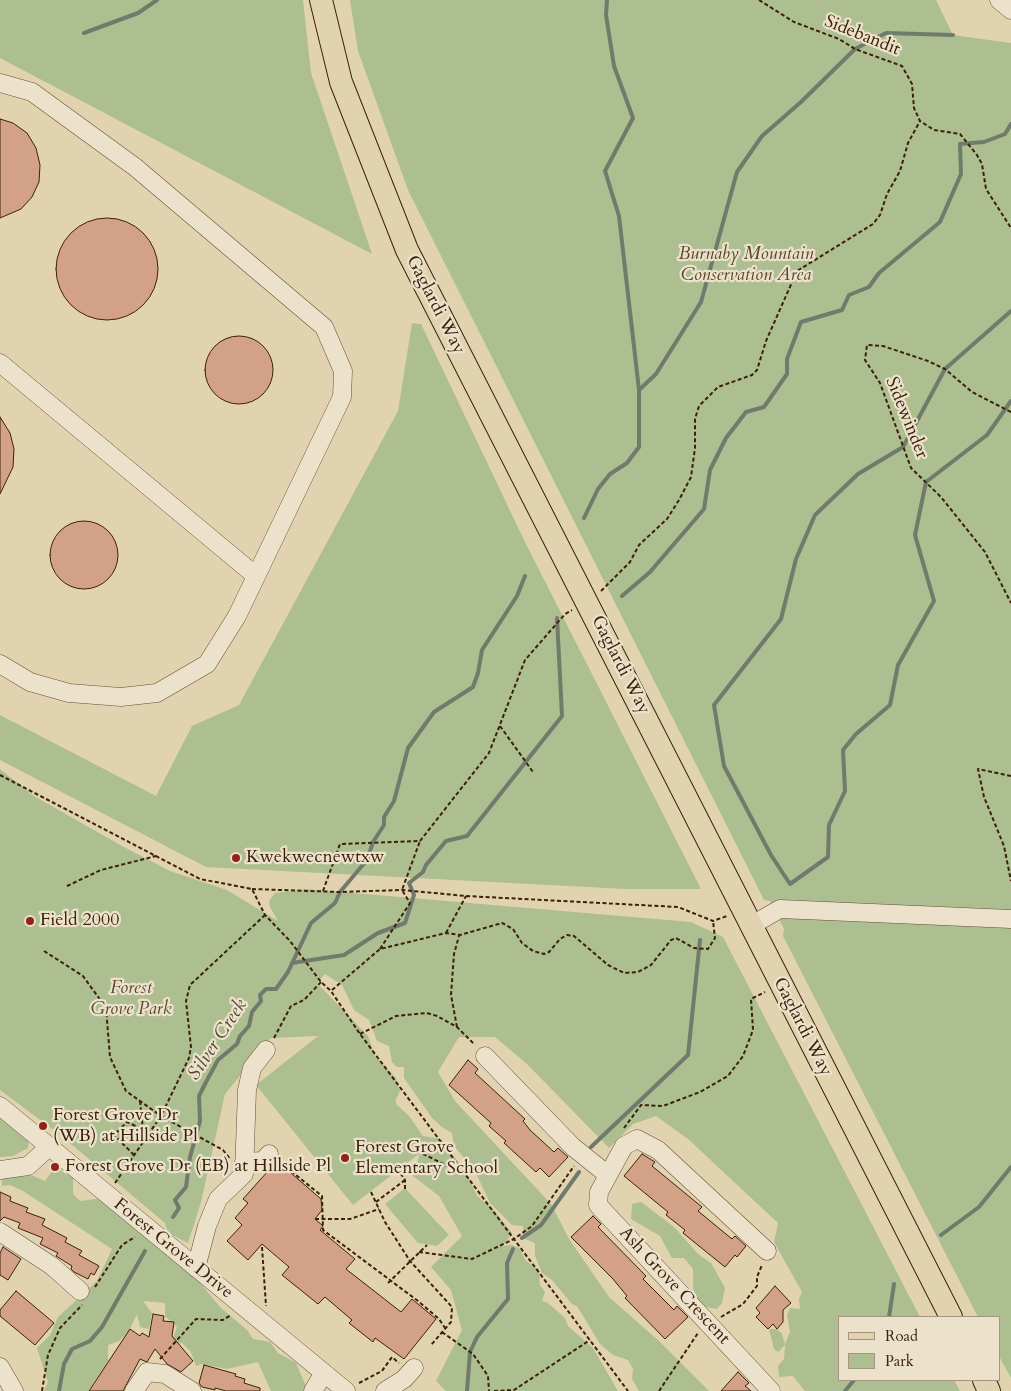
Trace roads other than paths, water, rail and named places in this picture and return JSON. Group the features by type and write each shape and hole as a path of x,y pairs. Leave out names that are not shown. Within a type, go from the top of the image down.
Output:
{"main road":[{"name":"Gaglardi Way","path":"322,0 341,82 407,250 950,1316"}],"street":[{"path":"999,0 1011,10"},
{"path":"0,83 32,92 135,167 324,327 343,371 342,397 237,616 207,664 158,693 121,697 69,693 30,682 0,664"},
{"path":"0,363 256,576"},
{"path":"748,917 780,908 1011,919"},
{"path":"244,1168 247,1090 252,1068 266,1050"},
{"path":"482,1053 583,1154 608,1175"},
{"name":"Forest Grove Drive","path":"0,1106 324,1373 351,1388"},
{"name":"Ash Grove Crescent","path":"767,1251 658,1150 636,1140 624,1146 598,1192 598,1204 771,1391"},
{"path":"0,1170 28,1166 50,1146"},
{"path":"196,1268 207,1226 218,1199 244,1168 263,1161 269,1154"},
{"path":"0,1232 52,1266 80,1291"},
{"path":"0,1367 14,1391"},
{"path":"385,1391 406,1370"},
{"path":"134,1391 147,1372 165,1374 192,1391"},
{"path":"313,1391 324,1373"}],"waterway":[{"path":"84,33 138,13 157,0"},
{"path":"607,0 606,15 614,66 633,118 605,171 619,216 639,390"},
{"path":"584,518 598,489 610,474 627,463 639,447 639,390 656,374 701,302 737,172 762,136 801,102 855,49 886,33 953,35"},
{"path":"622,596 650,572 704,509 710,470 726,438 746,412 764,407 787,374 787,359 801,322 842,310 849,295 869,287 879,273 940,222 961,174 960,144 984,142 1005,134 1011,124"},
{"path":"1011,311 945,369 903,447 858,474 815,515 796,559 781,619 714,705 724,766 771,855 790,884 828,857 829,825 845,791 843,750 856,734 890,705 898,665 934,601 915,535 926,482 987,435 1011,401"},
{"name":"Silver Creek","path":"173,1217 179,1208 175,1200 186,1187 190,1157 200,1121 199,1096 218,1060 237,1044 240,1036 249,1026 252,1012 261,1001 260,995 266,989 276,989 288,972 311,923 335,903 340,892 367,860 373,842 384,825 384,817 394,801 408,748 434,712 473,687 478,673 482,650 517,596 525,576"},
{"path":"292,963 344,955 378,933 405,923 414,895 409,883 423,872 426,865 446,841 467,836 562,716 557,618"},
{"path":"591,1147 688,1055 700,940"},
{"path":"941,1235 979,1207 1011,1167"},
{"path":"522,1238 541,1225 579,1172"},
{"path":"467,1391 470,1352 477,1337 508,1299 507,1263 513,1249"},
{"name":"Silver Creek","path":"59,1391 64,1364 72,1349 90,1341 102,1327 145,1251"},
{"path":"889,1316 894,1284"},
{"path":"845,1391 853,1381"}],"place":[{"name":"Kwekwecnewtxw","path":"236,858"},
{"name":"Field 2000","path":"30,921"},
{"name":"Forest Grove Dr (WB) at Hillside Pl","path":"43,1126"},
{"name":"Forest Grove Elementary School","path":"345,1158"},
{"name":"Forest Grove Dr (EB) at Hillside Pl","path":"55,1167"}],"park label":[{"name":"Burnaby Mountain Conservation Area","path":"746,265"},
{"name":"Forest Grove Park","path":"131,1000"}]}
